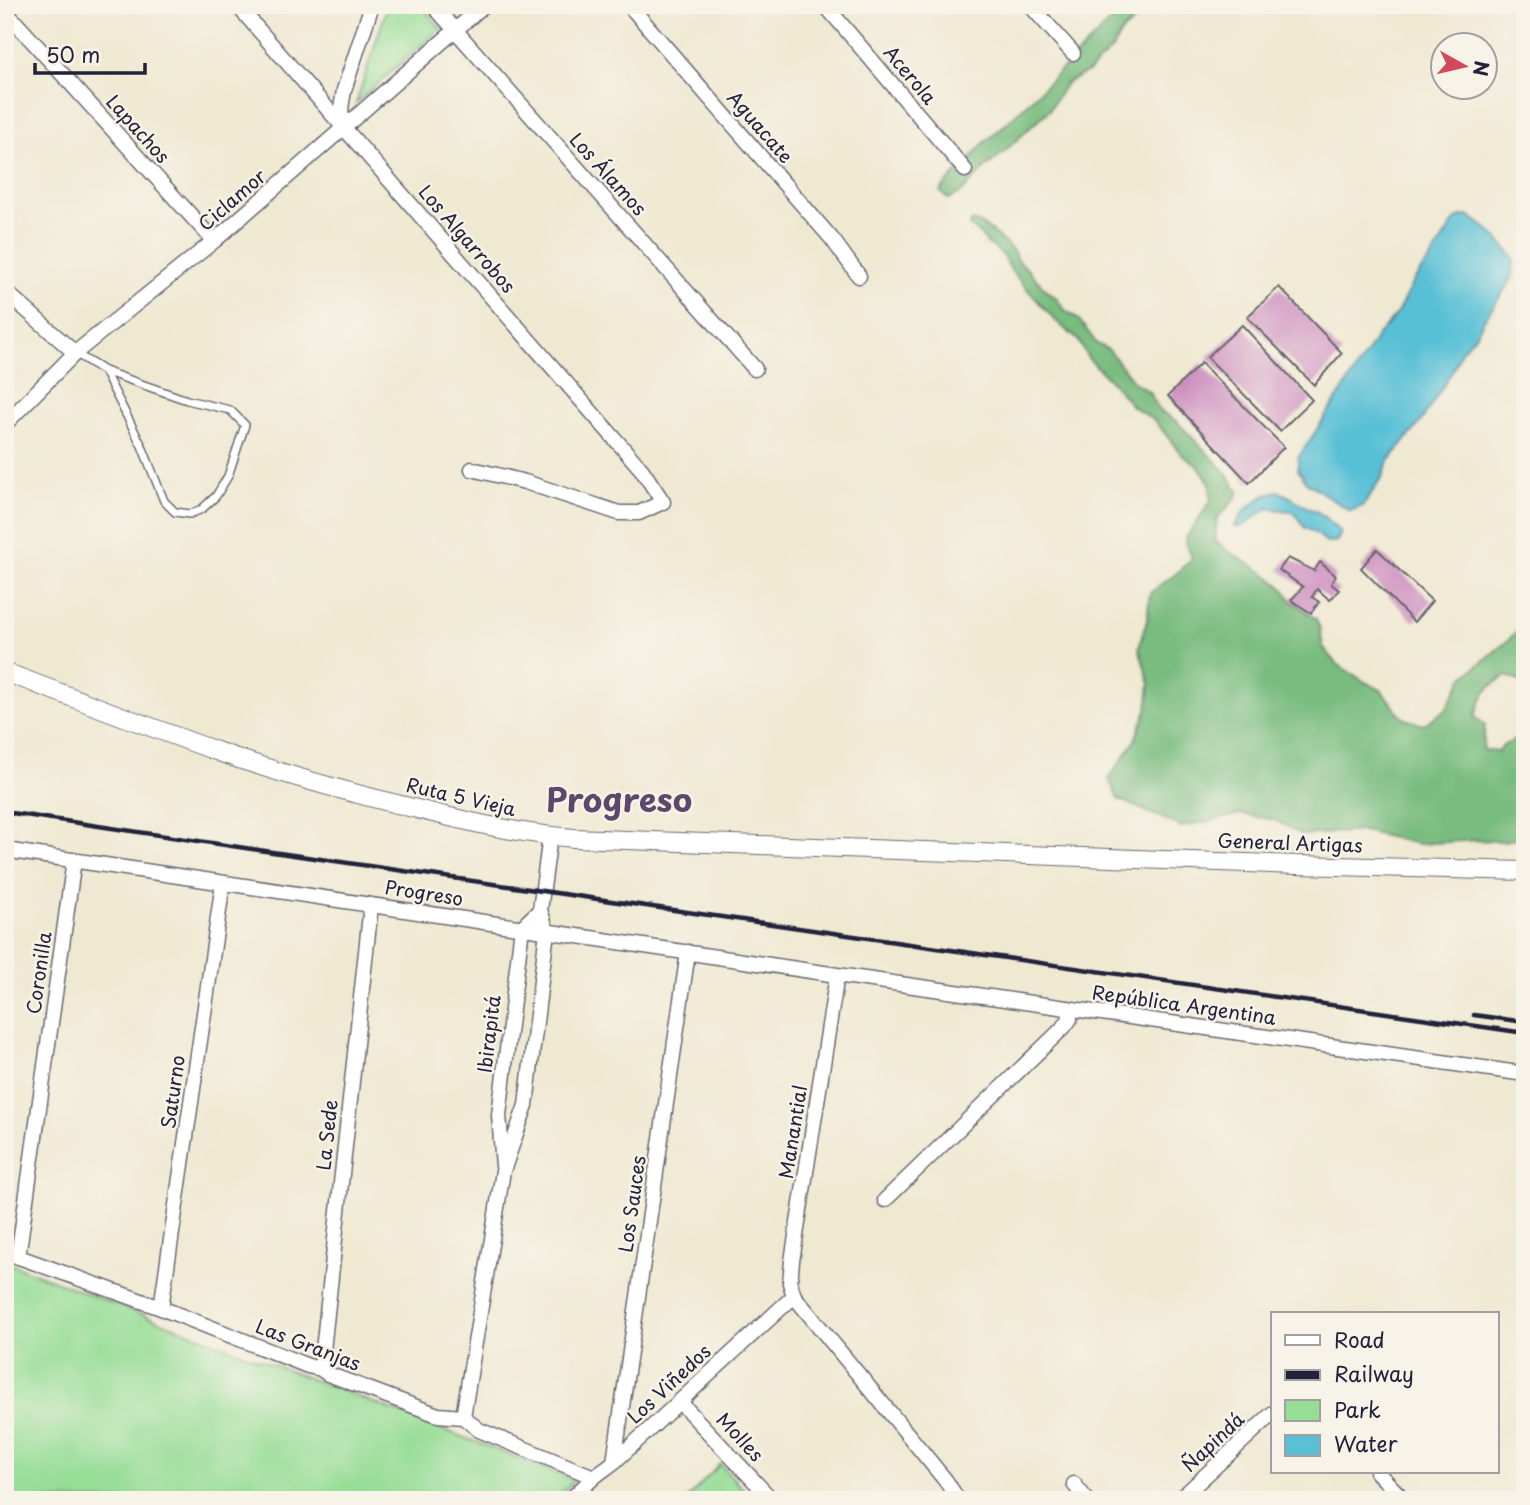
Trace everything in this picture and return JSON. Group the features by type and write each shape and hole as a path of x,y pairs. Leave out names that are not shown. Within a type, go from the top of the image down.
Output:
{"street":[{"name":"Los Algarrobos","path":"237,5 642,470 663,502 639,513 620,513 525,482 472,470"},
{"path":"343,128 341,100 372,5"},
{"name":"Los Álamos","path":"433,5 755,369"},
{"name":"Ciclamor","path":"5,424 75,354 214,241 484,5"},
{"name":"Aguacate","path":"629,5 832,239 859,276"},
{"name":"Acerola","path":"825,5 965,170"},
{"path":"1030,5 1073,53"},
{"name":"Lapachos","path":"5,11 214,241"},
{"path":"5,291 75,354"},
{"name":"Ruta 5 Vieja","path":"5,672 209,749 278,772 388,803 500,829 550,836 1055,855"},
{"name":"Ibirapitá","path":"463,1417 503,1171 526,1105 547,931 540,910 550,836"},
{"name":"Progreso","path":"5,850 837,975"},
{"name":"General Artigas","path":"1055,855 1525,872"},
{"name":"Coronilla","path":"11,1254 74,860"},
{"name":"Saturno","path":"161,1308 223,883"},
{"name":"La Sede","path":"321,1369 371,905"},
{"path":"522,928 540,910"},
{"name":"Ibirapitá","path":"503,1171 499,1115 522,928"},
{"name":"Los Sauces","path":"614,1462 688,952"},
{"name":"República Argentina","path":"837,975 1525,1074"},
{"name":"Manantial","path":"794,1296 790,1283 791,1269 837,975"},
{"path":"885,1200 1064,1027 1070,1019 1069,1008"},
{"name":"Las Granjas","path":"11,1254 161,1308 438,1415 463,1417 479,1430 594,1477"},
{"path":"794,1296 946,1481 958,1500"},
{"name":"Los Viñedos","path":"570,1500 794,1296"},
{"name":"Molles","path":"679,1401 772,1500"},
{"name":"Ñapindá","path":"1179,1500 1271,1415"},
{"path":"1379,1474 1404,1500"},
{"path":"1074,1484 1087,1500"}],"lane":[{"path":"75,354 104,371 187,400 230,411 245,425 228,476 216,496 202,509 190,514 175,512 164,502 142,446 104,371"}],"green space":[{"path":"388,5 420,5 441,28 356,103"},
{"path":"1126,5 1153,5 1121,33 1112,49 1088,72 1066,83 1049,110 961,193 948,199 940,191 983,144"},
{"path":"972,221 983,225 1013,251 1018,260 1064,309 1079,320 1097,344 1109,350 1134,382 1149,392 1159,410 1176,421 1224,470 1239,492 1217,518 1215,540 1266,574 1283,588 1293,602 1316,619 1323,647 1337,664 1381,690 1403,718 1423,725 1446,709 1463,678 1525,624 1525,683 1506,676 1499,680 1486,692 1475,717 1485,725 1483,750 1498,752 1504,745 1515,740 1525,747 1525,837 1505,841 1418,844 1363,831 1302,835 1275,820 1241,814 1182,827 1118,799 1109,779 1134,742 1147,710 1150,684 1139,648 1147,620 1150,593 1192,558 1185,540 1211,500 1210,483 1198,466 1182,455 1155,421 1133,407 1088,358 1078,340 1054,319 1012,272 1002,254 969,226"},
{"path":"5,1262 575,1480 554,1500 5,1500"},
{"path":"720,1464 753,1500 686,1500"}],"water":[{"path":"1470,216 1491,232 1510,253 1514,259 1513,277 1474,337 1461,351 1453,370 1420,423 1388,462 1382,477 1363,506 1350,511 1305,481 1298,470 1298,458 1378,335 1396,315 1414,280 1456,219"},
{"path":"1278,491 1320,513 1341,532 1337,541 1327,543 1304,527 1294,512 1268,508 1243,526 1235,527 1252,504"}],"building":[{"path":"1279,287 1342,353 1314,385 1247,317"},
{"path":"1242,325 1312,400 1280,431 1207,357"},
{"path":"1201,363 1284,447 1249,483 1168,396"},
{"path":"1377,549 1432,601 1414,622 1361,568"},
{"path":"1288,558 1314,571 1320,562 1336,576 1331,584 1339,590 1330,600 1317,589 1312,597 1319,602 1311,613 1291,600 1303,587 1279,570"}],"railway":[{"path":"5,812 1525,1033"},
{"path":"1474,1015 1525,1022"}],"district":[{"name":"Progreso","path":"619,800"}]}
